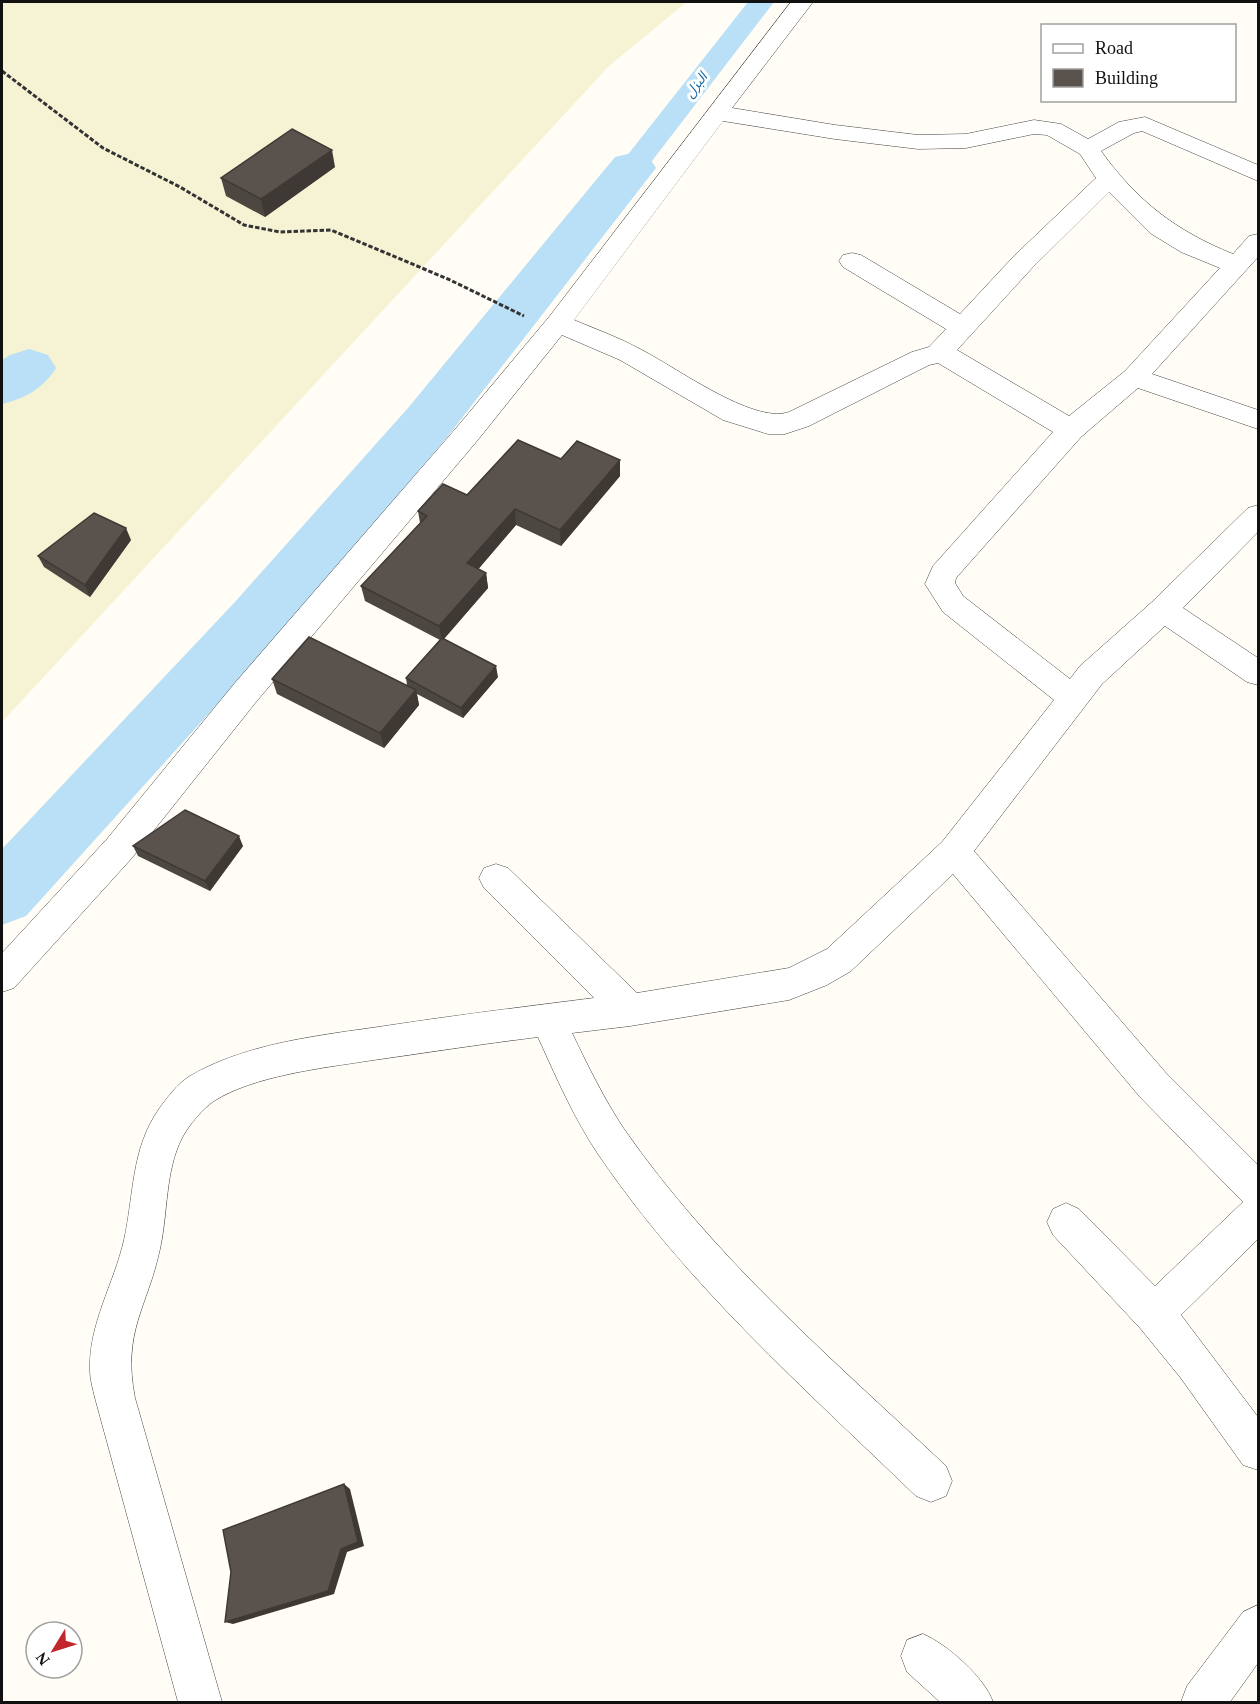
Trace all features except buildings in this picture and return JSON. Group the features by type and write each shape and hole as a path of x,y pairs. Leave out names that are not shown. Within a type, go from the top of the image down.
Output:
{"street":[{"path":"2,977 119,849 245,693 467,435 558,323 802,2"},
{"path":"717,113 835,132 918,142 966,141 1034,127 1053,129 1088,149 1109,179 1160,228 1190,246 1236,266"},
{"path":"1088,149 1127,127 1145,124 1258,174"},
{"path":"558,323 629,354 733,413 768,424 785,424 800,419 921,358 938,354 1024,261 1109,179"},
{"path":"1073,698 953,604 940,584 943,574 1071,430 1134,377 1258,242"},
{"path":"852,261 963,327"},
{"path":"938,354 958,362 1071,430"},
{"path":"1134,377 1258,420"},
{"path":"200,1702 115,1398 110,1372 111,1346 117,1319 139,1258 147,1223 153,1167 170,1124 184,1106 201,1089 238,1072 308,1054 480,1028 630,1010 789,984 815,974 839,960 862,940 954,852 1091,675 1162,610 1258,515"},
{"path":"1162,610 1258,673"},
{"path":"954,852 1153,1085 1258,1191"},
{"path":"496,878 630,1010"},
{"path":"548,1020 575,1076 611,1140 699,1255 931,1481"},
{"path":"1154,1314 1258,1213"},
{"path":"1066,1222 1154,1314 1194,1363 1258,1450"},
{"path":"1203,1702 1258,1627"},
{"path":"923,1656 971,1702"}],"path":[{"path":"2,71 103,148 180,187 244,225 280,232 331,230 466,288 530,319"}],"shaded area":[{"path":"2,2 687,2 610,65 2,722"}],"waterway":[{"name":"البزل","path":"632,168 761,2"},
{"path":"2,895 256,620 428,422 632,168"},
{"path":"2,385 29,368"}]}
